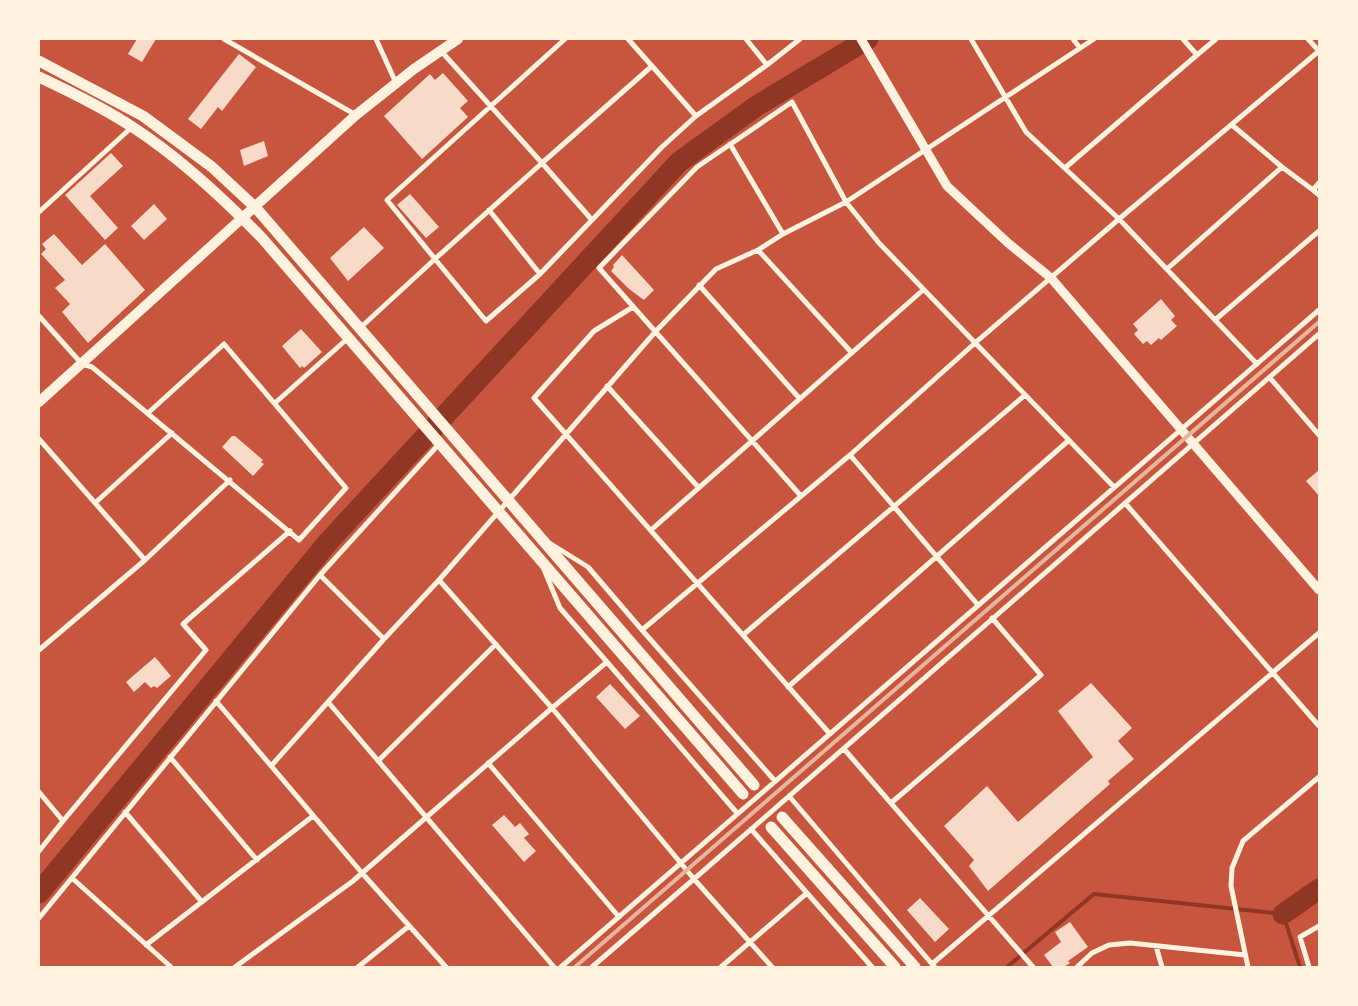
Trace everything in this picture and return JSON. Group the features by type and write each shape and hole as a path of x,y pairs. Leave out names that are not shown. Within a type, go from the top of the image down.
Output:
{"main road":[{"path":"39,402 256,208 356,115 396,83 458,39"},
{"path":"39,61 143,116 212,167 256,208 510,499 754,785"},
{"path":"39,77 133,127 162,147 243,218 743,794"},
{"path":"782,817 915,967"},
{"path":"771,827 894,967"}],"street":[{"path":"224,39 356,115"},
{"path":"376,39 396,83"},
{"path":"565,39 387,200 486,321 540,274 662,147 696,116 800,39"},
{"path":"628,39 696,116"},
{"path":"746,39 767,65"},
{"path":"861,39 947,186 1008,243 1050,278 1319,590"},
{"path":"971,39 1026,132 1066,167 1119,219 1257,364"},
{"path":"1073,39 1080,48"},
{"path":"271,766 439,580 656,331 716,269 758,250 783,234 846,202 1094,39"},
{"path":"1183,39 1197,55"},
{"path":"1066,167 1216,39"},
{"path":"642,630 850,455 1050,278 1319,51 1308,39"},
{"path":"441,50 592,220"},
{"path":"360,328 489,210 652,66"},
{"path":"801,496 599,268 697,167 792,102 846,202 878,243 1114,488"},
{"path":"1232,124 1282,167 1319,195"},
{"path":"39,212 133,127"},
{"path":"730,144 783,234"},
{"path":"1167,269 1282,167"},
{"path":"1313,190 1319,184"},
{"path":"489,210 540,274"},
{"path":"1215,320 1319,231"},
{"path":"758,250 852,353"},
{"path":"699,285 800,399"},
{"path":"651,530 923,290"},
{"path":"633,307 594,331 534,398 830,734"},
{"path":"561,967 1319,310"},
{"path":"39,316 82,364 92,367 172,433 230,480 299,540 346,488 224,344 148,413"},
{"path":"592,967 1319,334"},
{"path":"275,403 347,339"},
{"path":"1270,378 1319,435"},
{"path":"607,386 700,488"},
{"path":"743,635 1025,395"},
{"path":"95,503 172,433"},
{"path":"39,439 144,560"},
{"path":"788,687 1068,441"},
{"path":"39,918 320,575 438,443"},
{"path":"850,455 978,605"},
{"path":"40,648 144,560 230,480"},
{"path":"1125,503 1319,726"},
{"path":"39,851 206,650 183,624 290,531"},
{"path":"546,541 588,567 775,781"},
{"path":"539,557 551,592 560,608 737,813"},
{"path":"320,575 384,639"},
{"path":"439,580 552,708 680,862 772,967"},
{"path":"891,803 1041,675 992,618"},
{"path":"789,796 934,966 988,916 1319,633"},
{"path":"378,760 496,644"},
{"path":"235,967 362,873 606,662"},
{"path":"216,701 362,873 446,967"},
{"path":"328,702 554,967"},
{"path":"844,749 1034,967"},
{"path":"170,757 257,860"},
{"path":"488,763 619,917"},
{"path":"1248,967 1231,886 1232,868 1243,840 1319,777"},
{"path":"39,792 63,820"},
{"path":"125,812 202,902"},
{"path":"146,945 313,816"},
{"path":"751,829 872,967"},
{"path":"72,878 171,967"},
{"path":"722,967 807,893"},
{"path":"358,967 409,926"},
{"path":"1309,967 1300,937 1319,926"},
{"path":"1077,967 1092,953 1109,945 1130,943 1244,955"},
{"path":"1156,946 1162,967"}],"building":[{"path":"137,39 156,39 142,62 128,54"},
{"path":"239,54 256,67 222,111 218,107 201,129 188,119"},
{"path":"443,73 468,101 460,108 468,117 422,159 384,116 430,74 435,80"},
{"path":"264,141 268,156 244,166 240,150"},
{"path":"111,153 123,166 90,196 118,228 105,240 65,195"},
{"path":"410,194 439,227 426,238 397,205"},
{"path":"154,204 167,219 144,240 131,226"},
{"path":"364,227 384,248 348,281 330,258"},
{"path":"54,234 82,265 105,244 145,290 88,343 62,312 70,304 55,288 65,280 41,254 46,249 42,244"},
{"path":"622,255 654,290 644,300 629,289 611,271 614,267 613,265"},
{"path":"1161,299 1175,316 1171,320 1177,326 1161,340 1159,338 1151,345 1147,341 1143,344 1134,334 1138,330 1133,324"},
{"path":"301,329 322,352 304,368 302,366 300,368 282,346"},
{"path":"232,436 235,436 263,460 261,462 264,464 253,476 222,447"},
{"path":"1319,470 1319,496 1306,481"},
{"path":"155,657 171,676 157,688 154,686 151,688 145,682 134,692 126,682"},
{"path":"1091,683 1132,728 1118,741 1134,759 1108,781 1110,784 988,891 969,866 974,860 944,826 987,786 1018,822 1093,757 1058,711"},
{"path":"610,684 640,716 625,729 596,697"},
{"path":"504,815 515,827 520,823 529,834 524,838 536,851 524,862 492,825"},
{"path":"920,898 949,929 935,942 907,910"},
{"path":"1070,922 1088,947 1068,961 1070,963 1064,967 1053,967 1044,955 1061,942 1055,932"}],"waterway":[{"path":"39,893 329,541 679,162 758,105 868,39"},
{"path":"1283,914 1319,889"},
{"path":"1007,967 1094,894 1283,914 1300,967"}],"railway":[{"path":"575,967 1319,322"}]}
